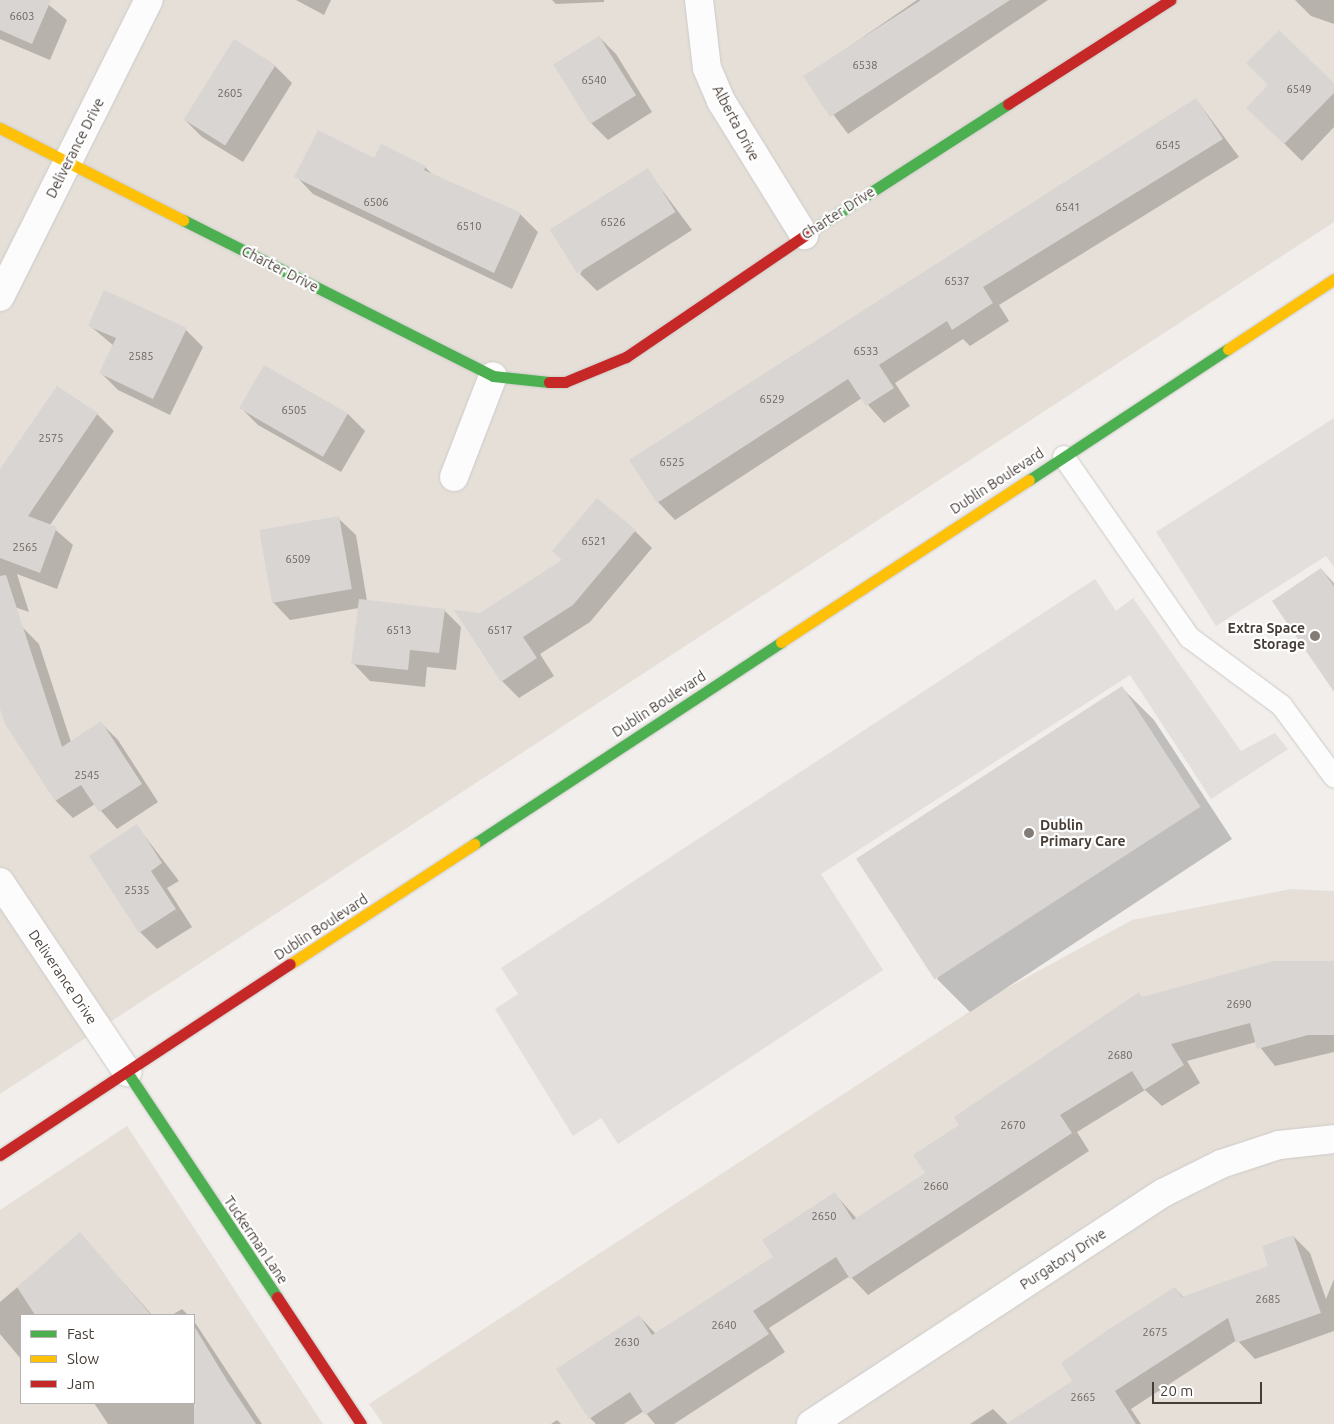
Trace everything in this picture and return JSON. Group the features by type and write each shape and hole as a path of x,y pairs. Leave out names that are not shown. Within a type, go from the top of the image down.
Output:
{"street":[{"name":"Deliverance Drive","path":"0,297 149,0"},
{"name":"Alberta Drive","path":"699,0 708,68 721,101 804,235"},
{"name":"Charter Drive","path":"0,128 493,376 530,383 565,382 595,373 804,235 1170,0"},
{"name":"Dublin Boulevard","path":"0,1155 1334,279"},
{"path":"454,476 493,376"},
{"name":"Deliverance Drive","path":"0,882 127,1072"},
{"name":"Tuckerman Lane","path":"127,1072 360,1424"},
{"name":"Purgatory Drive","path":"811,1424 1163,1193 1221,1164 1279,1146 1334,1139"}],"lane":[{"path":"1063,456 1189,637 1281,705 1334,777"}],"shaded area":[{"path":"0,0 1334,0 1334,222 0,1094"},
{"path":"1334,418 1334,567 1326,556 1216,626 1156,532"},
{"path":"1095,579 1116,611 1133,598 1241,751 1275,733 1288,749 1211,799 1130,675 821,874 883,970 618,1144 601,1118 573,1136 495,1009 518,994 501,968"},
{"path":"1291,889 1334,891 1334,1424 383,1424 369,1404 998,993 1132,920"},
{"path":"127,1126 323,1424 0,1424 0,1210"}],"building":[{"path":"0,0 51,0 32,44 0,30"},
{"path":"921,0 1010,0 830,117 803,76"},
{"path":"1279,30 1334,83 1334,93 1284,144 1246,108 1268,85 1246,63"},
{"path":"599,36 636,95 590,124 553,65"},
{"path":"234,39 276,65 225,146 184,120"},
{"path":"1196,98 1223,139 983,287 993,303 952,330 947,321 879,365 894,388 866,406 848,379 657,503 629,460"},
{"path":"318,130 374,158 381,144 426,166 424,170 521,213 494,273 294,177"},
{"path":"648,168 676,212 577,274 550,229"},
{"path":"104,290 187,328 153,399 99,373 116,338 88,326"},
{"path":"264,365 348,414 323,457 239,408"},
{"path":"57,386 98,413 28,516 57,527 40,573 0,558 0,469"},
{"path":"597,498 636,530 573,605 523,637 537,658 501,682 454,610 480,613 562,560 552,551"},
{"path":"339,516 352,589 272,603 259,530"},
{"name":"Extra Space Storage","path":"1321,568 1334,587 1334,692 1272,601"},
{"path":"6,575 62,747 101,721 142,784 99,812 81,785 55,801 5,724 0,709 0,576"},
{"path":"359,599 445,609 439,653 410,650 408,670 351,664"},
{"name":"Dublin Primary Care","path":"1122,686 1200,807 935,979 856,859"},
{"path":"137,824 162,863 151,871 176,909 139,933 89,856"},
{"path":"1273,961 1334,961 1334,1035 1308,1035 1257,1049 1250,1023 1171,1044 1184,1065 1144,1090 1132,1071 1060,1115 1072,1133 850,1279 836,1257 753,1311 769,1334 645,1415 630,1392 589,1419 556,1369 639,1315 652,1335 773,1257 762,1240 835,1192 853,1220 925,1173 913,1155 959,1125 954,1117 1139,992 1142,997"},
{"path":"80,1232 150,1314 34,1314 17,1287"},
{"path":"1293,1235 1321,1313 1236,1343 1228,1318 1115,1391 1136,1424 1006,1424 1072,1381 1061,1363 1106,1331 1175,1287 1182,1297 1268,1266 1262,1246"},
{"path":"195,1328 256,1424 194,1424 195,1404"}],"traffic: fast":[{"path":"817,227 1008,104"},
{"path":"183,220 493,376 549,382"},
{"path":"1029,480 1228,349"},
{"path":"474,844 781,642"},
{"path":"127,1072 277,1297"}],"traffic: slow":[{"path":"0,128 183,220"},
{"path":"1228,349 1334,279"},
{"path":"781,642 1029,480"},
{"path":"290,964 474,844"}],"traffic: jam":[{"path":"1008,104 1170,0"},
{"path":"549,382 565,382 626,357 817,227"},
{"path":"0,1155 290,964"},
{"path":"277,1297 361,1424"}],"place":[{"name":"Extra Space Storage","path":"1315,636"},
{"name":"Dublin Primary Care","path":"1029,833"}]}
